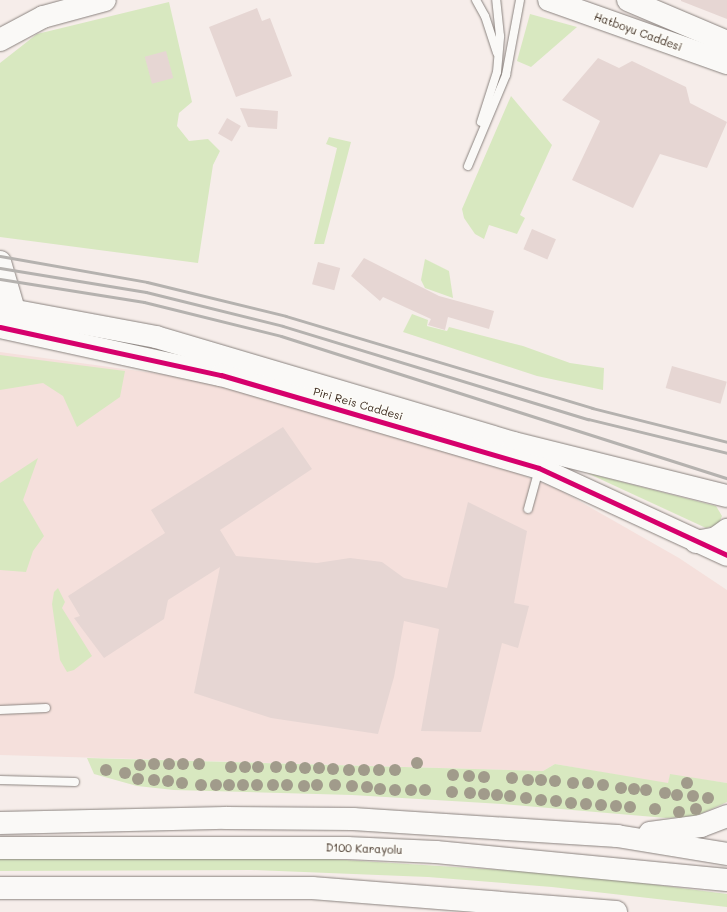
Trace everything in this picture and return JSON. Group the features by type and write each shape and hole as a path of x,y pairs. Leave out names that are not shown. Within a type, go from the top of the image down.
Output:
{"main road":[{"path":"0,40 43,17 105,0"},
{"name":"Hatboyu Caddesi","path":"549,0 727,63"},
{"name":"Hatboyu Caddesi","path":"628,0 727,42"},
{"path":"0,262 3,319"},
{"name":"Piri Reis Caddesi","path":"3,319 221,375 539,468 696,542"},
{"name":"Piri Reis Caddesi","path":"3,319 156,337 514,443 725,497"},
{"path":"696,542 716,538 727,530"},
{"path":"696,542 727,555"},
{"path":"696,542 727,570"},
{"path":"617,836 674,831 700,826 727,816"},
{"path":"0,823 226,818 353,819 617,836 727,854"},
{"name":"D100 Karayolu","path":"0,848 414,851 727,880"},
{"path":"0,888 312,888 582,908 616,912"},
{"path":"443,912 582,908"}],"lane":[{"path":"476,0 485,16 498,57"},
{"path":"496,0 500,36 497,72 468,166 506,75 520,0"},
{"path":"528,509 539,468"},
{"path":"0,710 46,708"},
{"path":"0,780 75,782"}],"shaded area":[{"path":"0,352 241,385 480,459 558,489 679,558 727,590 727,783 670,775 668,784 555,764 543,771 0,755"}],"green space":[{"path":"169,2 192,102 179,113 177,126 189,141 208,139 220,151 213,165 198,263 0,237 0,63 37,34"},
{"path":"530,14 577,27 531,67 517,61"},
{"path":"511,96 552,145 520,215 525,218 517,234 489,225 484,239 475,234 464,218 462,209"},
{"path":"329,137 351,142 324,244 314,244 337,148 326,144"},
{"path":"425,259 449,271 453,298 425,288 421,280"},
{"path":"412,314 428,320 427,326 447,331 449,327 523,346 570,363 604,368 603,390 537,376 403,332"},
{"path":"0,355 125,371 120,397 77,427 63,396 43,383 0,390"},
{"path":"38,458 23,500 44,536 33,551 26,572 0,570 0,483"},
{"path":"587,473 716,506 722,516 718,525 706,528"},
{"path":"58,588 65,602 62,608 92,656 74,670 67,672 60,660 52,604 54,592"},
{"path":"87,758 543,771 555,764 668,783 670,774 727,783 727,802 696,816 666,818 502,804 352,795 174,790 137,786 94,774"},
{"path":"314,858 581,875 727,894 727,907 552,887 428,877 252,870 0,871 0,859"}],"building":[{"path":"727,0 727,19 681,1"},
{"path":"257,8 262,21 270,18 292,76 236,97 209,27"},
{"path":"166,51 173,78 152,84 145,57"},
{"path":"598,58 619,68 632,61 686,87 690,103 727,122 707,168 660,154 633,208 572,180 600,121 562,100"},
{"path":"240,108 278,111 277,129 248,127"},
{"path":"227,118 241,126 232,142 218,134"},
{"path":"532,229 556,239 547,259 523,249"},
{"path":"364,258 439,296 494,311 489,329 448,317 445,330 428,325 431,319 383,297 380,301 351,276"},
{"path":"318,262 340,268 334,290 312,284"},
{"path":"672,366 727,382 720,404 666,388"},
{"path":"283,427 312,469 220,530 236,556 317,563 350,558 382,562 404,578 447,588 468,502 527,531 514,603 529,606 518,648 502,643 481,732 421,731 439,629 404,621 394,677 378,734 271,718 194,693 220,567 168,600 164,619 104,658 74,618 80,616 68,596 165,533 151,510"}],"railway":[{"path":"0,256 147,282 286,316 592,408 727,442"},
{"path":"0,268 146,292 283,326 588,419 727,453"},
{"path":"0,279 144,302 281,336 727,478"}],"cycle path":[{"path":"0,327 221,375 539,468 727,555"}]}
